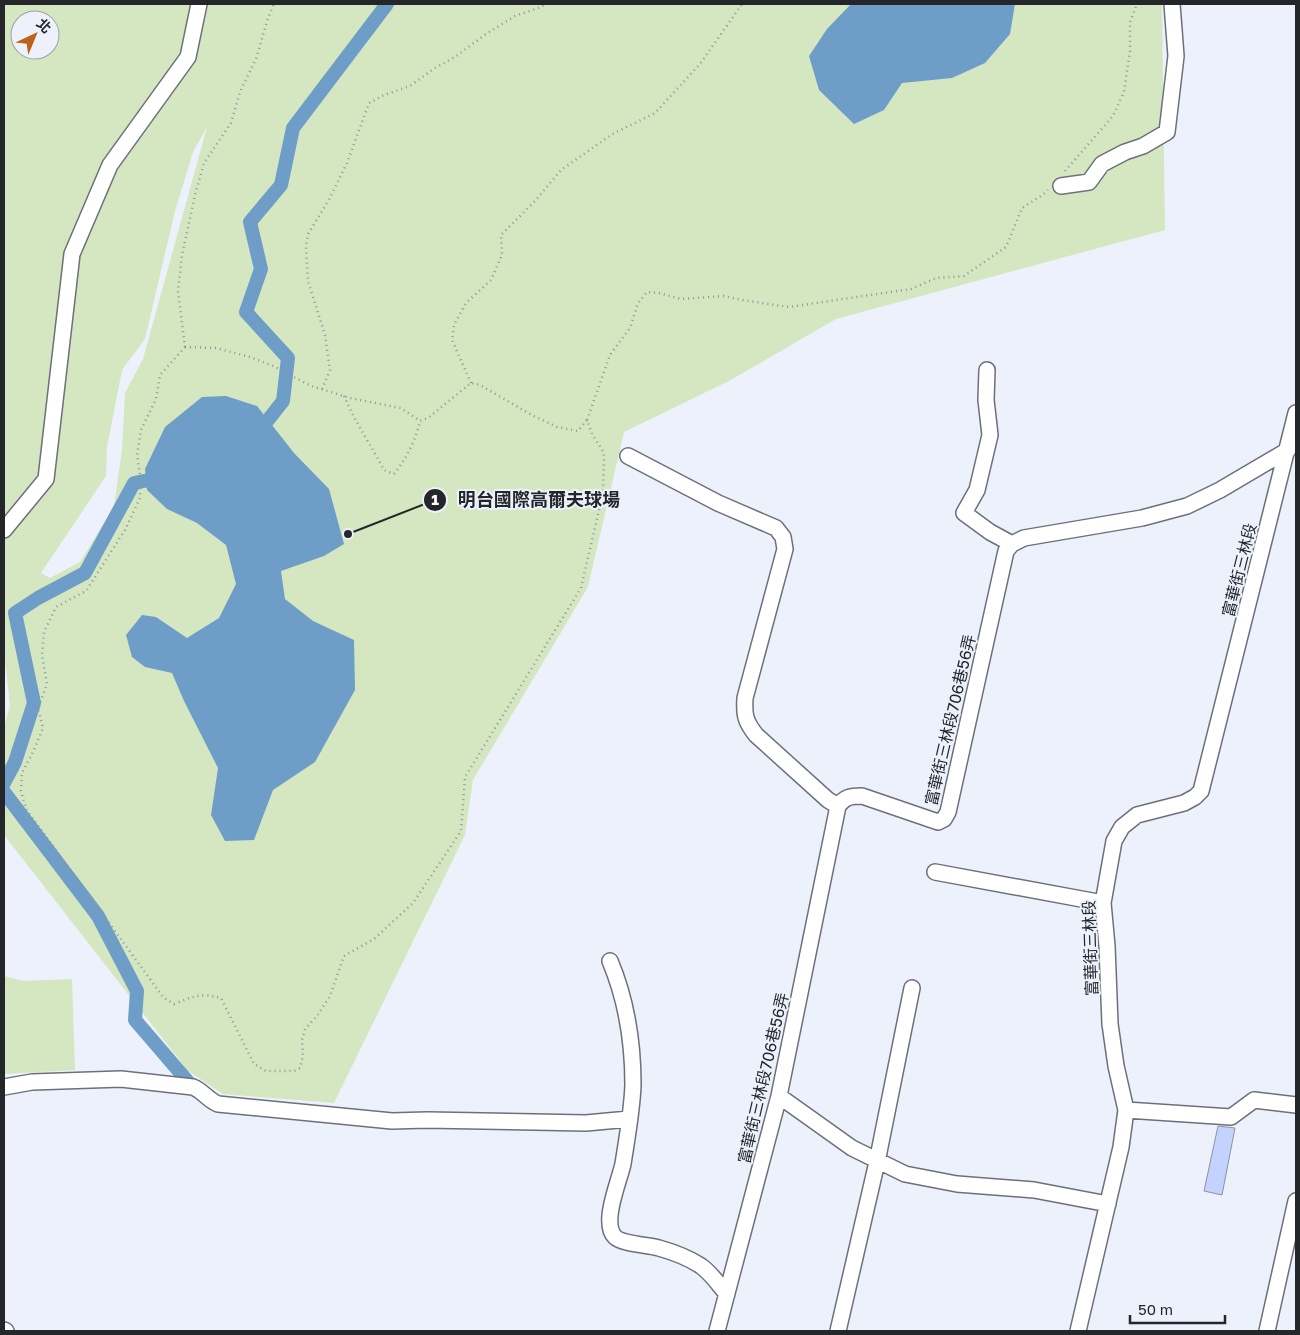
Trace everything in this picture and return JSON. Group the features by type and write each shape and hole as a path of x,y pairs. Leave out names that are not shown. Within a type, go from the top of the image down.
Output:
{"street":[{"path":"4,530 46,480 72,254 110,165 188,56 199,4"},
{"path":"1057,184 1089,182 1102,164 1125,152 1143,146 1167,132 1176,56 1172,4"},
{"path":"987,370 986,400 990,435 976,490 964,513 990,532 1012,544 1024,538 1142,518 1187,506 1220,490 1288,450"},
{"name":"富華街三林段","path":"1078,1331 1121,1146 1126,1110 1116,1066 1110,1024 1107,946 1103,903 1114,841 1122,827 1137,815 1184,803 1195,797 1200,790 1296,413"},
{"path":"628,456 718,502 776,528 783,536 785,549 745,698 744,714 756,735 828,800 838,806"},
{"name":"富華街三林段706巷56弄","path":"718,1331 779,1096 838,806 842,800 850,796 862,796 938,822 944,819 948,812 1006,551 1012,544"},
{"path":"936,872 1103,903"},
{"path":"610,962 620,984 630,1040 633,1085 622,1166 609,1220 610,1229 615,1238 659,1248 687,1258 702,1267 727,1294"},
{"path":"838,1331 877,1162 912,988"},
{"path":"4,1087 32,1082 121,1079 193,1087 201,1090 211,1101 218,1104 392,1121 586,1123 629,1119"},
{"path":"779,1096 852,1148 877,1162 905,1174 957,1184 1034,1190 1108,1204"},
{"path":"1126,1110 1230,1117 1254,1100 1296,1105"},
{"path":"1267,1331 1296,1201"}],"path":[{"path":"185,348 178,291 182,255 195,195 204,163 231,124 240,92 256,59 274,4"},
{"path":"322,389 330,370 325,335 308,281 306,247 308,234 330,198 370,103 384,95 410,86 515,16 545,4"},
{"path":"471,384 452,340 454,325 466,303 492,280 502,255 501,235 562,170 611,136 655,113 700,64 742,4"},
{"path":"420,421 428,418 471,384 480,385 530,414 557,427 578,431 587,420 610,355 630,328 638,303 647,292 681,299 724,296 789,307 911,290 936,278 964,276 1006,247 1022,208 1057,184 1113,116 1124,92 1130,51 1130,22 1137,4"},
{"path":"420,421 402,408 344,396 310,386 271,364 250,357 216,348 185,348 160,374 156,399 140,430 137,455 140,474 140,498 125,530 86,591 56,607 44,632 42,655 47,684 38,708 42,728 22,773 20,792 26,809 164,996 174,1004 193,996 207,994 221,998 254,1064 266,1072 294,1071 300,1068 303,1056 302,1040 305,1029 317,1016 330,996 344,956 374,939 413,903 461,831 465,777 581,588 604,493 604,453 592,434 587,420"},
{"path":"344,396 353,417 370,443 384,470 394,474 415,442 420,421"}],"green space":[{"path":"4,4 1162,4 1165,230 836,319 729,381 624,432 588,587 473,780 465,835 334,1103 223,1094 188,1071 4,835 4,727 10,706 4,651","holes":["207,127 143,359 125,393 122,450 114,506 80,562 50,578 41,573 106,476 107,447 122,370 145,339 175,211 193,152"]},
{"path":"4,976 24,981 72,979 75,1070 4,1074"}],"water":[{"path":"851,4 1015,4 1010,34 985,63 952,78 902,83 884,110 854,124 819,90 809,56 827,29"},
{"path":"226,396 257,406 294,453 329,489 344,544 324,556 281,571 285,599 313,621 354,640 355,690 315,762 273,790 254,840 225,841 211,815 218,768 172,673 145,667 132,657 126,635 142,615 156,617 187,638 219,618 236,584 226,545 197,523 167,509 147,490 145,469 165,427 202,397"}],"building":[{"path":"1218,1126 1235,1128 1222,1195 1204,1191"}],"waterway":[{"path":"257,434 283,401 288,358 246,312 261,269 250,222 281,185 293,128 387,4"},
{"path":"4,783 15,762 34,703 15,613 38,598 85,573 134,483 164,477"},
{"path":"4,792 98,916 137,991 135,1020 196,1091"}],"place":[{"name":"明台國際高爾夫球場","path":"348,534"}]}
